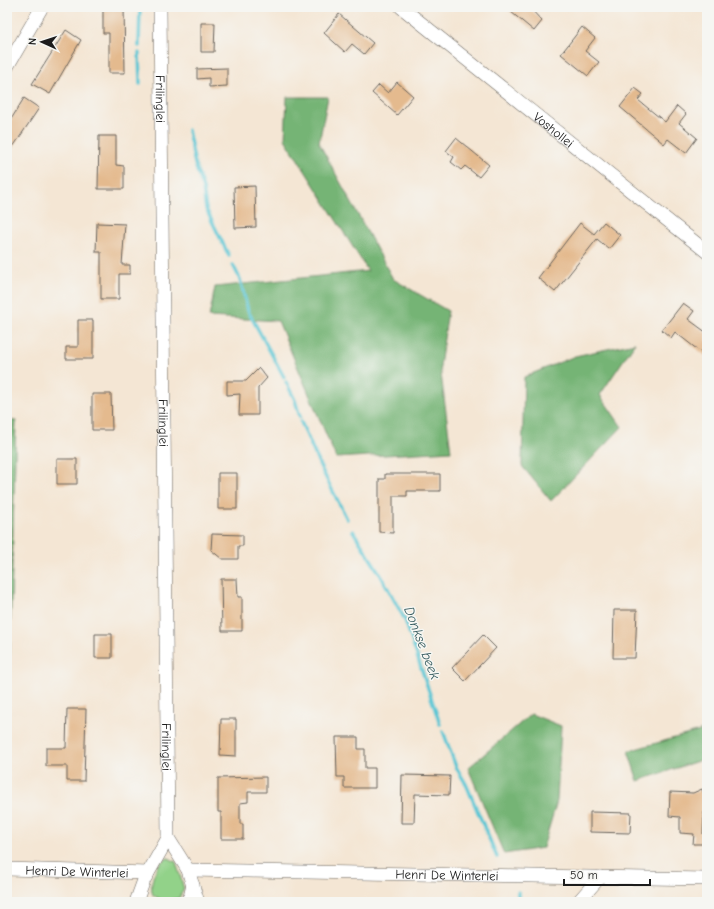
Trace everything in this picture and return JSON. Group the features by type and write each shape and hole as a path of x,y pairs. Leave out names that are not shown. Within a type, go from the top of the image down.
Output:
{"street":[{"path":"7,67 42,7"},
{"name":"Frilinglei","path":"160,7 168,838"},
{"name":"Voshollei","path":"401,7 707,252"},
{"path":"140,899 148,872 168,838 188,870 198,902"},
{"name":"Henri De Winterlei","path":"7,868 148,872"},
{"name":"Henri De Winterlei","path":"188,870 707,879"},
{"path":"578,902 600,877"},
{"path":"186,902 190,897 193,885"}],"green space":[{"path":"287,97 328,97 319,143 393,279 448,311 440,366 451,451 336,458 278,321 209,317 215,287 368,271 285,139"},
{"path":"635,343 600,395 622,427 551,501 522,466 524,377 575,356"},
{"path":"7,420 16,421 8,715 7,715"},
{"path":"531,714 561,726 557,801 543,848 504,854 468,768"},
{"path":"707,729 707,758 638,781 628,751"},
{"path":"169,858 176,862 184,889 179,898 163,901 153,895 152,885 157,867 165,859"}],"building":[{"path":"103,7 124,7 125,73 109,73 109,33 103,33"},
{"path":"505,7 529,7 542,21 534,31"},
{"path":"339,14 373,43 364,54 352,44 345,52 324,33"},
{"path":"201,23 215,23 214,52 201,52"},
{"path":"582,27 595,38 585,51 599,62 588,76 561,54"},
{"path":"66,30 81,40 50,94 32,84"},
{"path":"227,68 227,86 209,87 209,78 197,79 197,69"},
{"path":"397,82 413,96 397,115 372,93 379,85 388,93"},
{"path":"635,88 643,94 638,100 665,122 677,106 686,114 679,123 697,138 686,153 668,139 664,144 620,107"},
{"path":"24,98 39,108 7,156 7,126"},
{"path":"99,136 116,136 116,165 124,166 124,189 98,189"},
{"path":"456,138 489,165 479,177 465,166 461,170 451,162 454,157 446,151"},
{"path":"255,186 256,227 235,228 234,187"},
{"path":"604,222 620,235 609,249 597,239 555,292 538,278 580,223 594,234"},
{"path":"97,223 125,224 122,265 130,265 130,274 119,274 119,299 101,299 101,252 96,252"},
{"path":"683,303 694,311 688,319 707,333 707,357 675,332 671,338 662,330"},
{"path":"78,320 93,320 93,359 66,359 66,347 78,347"},
{"path":"259,368 267,378 258,388 258,415 239,415 240,394 227,395 227,381 246,381"},
{"path":"92,394 111,394 112,430 92,430"},
{"path":"57,459 77,459 77,484 57,484"},
{"path":"218,473 237,473 237,509 218,509"},
{"path":"385,474 440,474 440,491 407,491 407,496 393,496 393,533 379,532 379,479 385,479"},
{"path":"212,534 243,535 243,546 238,546 238,559 222,559 211,550"},
{"path":"221,579 237,579 238,597 242,597 242,631 222,631"},
{"path":"614,610 637,610 635,658 613,658"},
{"path":"95,634 112,634 112,658 95,658"},
{"path":"483,635 496,648 465,681 452,668"},
{"path":"67,709 86,709 84,781 67,781 67,766 46,766 46,748 66,748"},
{"path":"221,719 236,719 236,756 220,755"},
{"path":"336,737 358,737 358,749 365,749 365,768 375,768 375,788 344,788 344,777 337,777"},
{"path":"402,775 450,776 449,795 415,794 414,823 401,823"},
{"path":"266,777 266,792 248,792 248,802 240,803 240,824 243,824 243,839 221,839 221,812 218,812 218,778"},
{"path":"702,789 707,802 707,810 704,812 703,834 707,834 706,844 693,844 694,834 680,833 680,817 669,816 670,792 693,793"},
{"path":"590,812 631,813 630,833 590,832"}],"waterway":[{"name":"Donkse beek","path":"139,46 140,7"},
{"name":"Donkse beek","path":"139,53 140,84"},
{"name":"Donkse beek","path":"188,130 195,164 203,189 206,209 229,256"},
{"name":"Donkse beek","path":"233,265 240,279 248,311 284,377"},
{"name":"Donkse beek","path":"286,382 295,400 300,417"},
{"name":"Donkse beek","path":"301,422 321,468 347,519"},
{"name":"Donkse beek","path":"353,531 380,574 405,620 440,724"},
{"name":"Donkse beek","path":"443,731 456,767 466,784 497,857"},
{"name":"Donkse beek","path":"518,892 518,902"}]}
